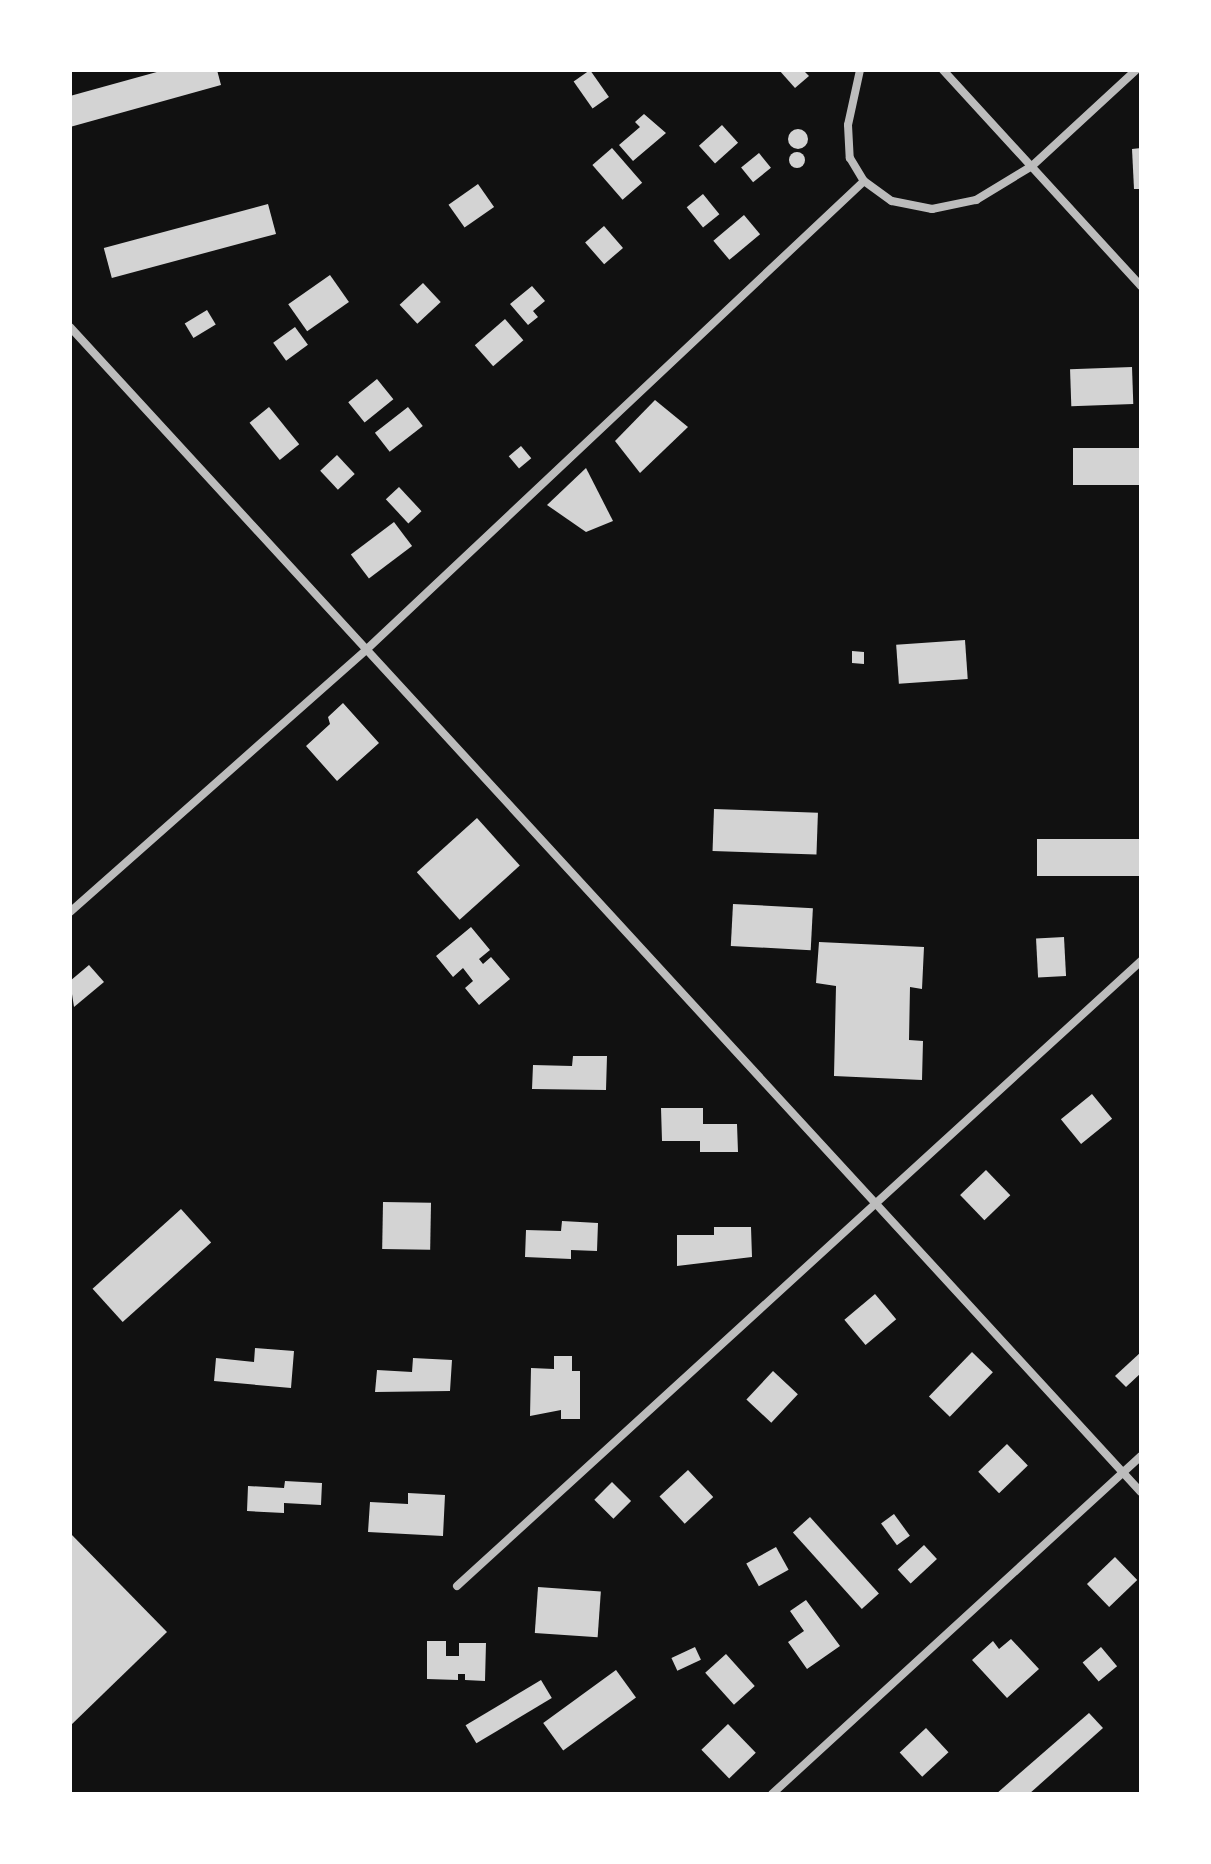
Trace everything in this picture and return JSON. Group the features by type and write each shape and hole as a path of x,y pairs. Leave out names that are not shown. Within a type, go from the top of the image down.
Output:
{"street":[{"path":"860,70 848,125 850,158 864,181 892,201 932,209 976,200 1032,166 1136,70"},
{"path":"943,70 1141,286"},
{"path":"70,912 366,650 864,181"},
{"path":"70,327 1141,1492"},
{"path":"457,1586 1141,961"},
{"path":"772,1794 1141,1456"}],"building":[{"path":"164,70 217,70 221,85 70,127 70,96"},
{"path":"590,70 609,97 593,109 574,81"},
{"path":"779,70 803,70 809,76 795,88"},
{"path":"644,114 666,133 633,161 619,145 640,127 635,122"},
{"path":"722,125 738,143 715,164 699,146"},
{"path":"794,129 802,129 808,139 802,149 794,149 788,143 788,135"},
{"path":"612,148 642,183 623,200 592,165"},
{"path":"1141,148 1141,189 1134,189 1132,149"},
{"path":"797,152 803,154 803,166 797,168 791,166 789,160 791,154"},
{"path":"759,153 771,168 753,182 741,167"},
{"path":"478,184 494,207 465,228 449,205"},
{"path":"703,194 719,214 703,227 687,207"},
{"path":"268,204 276,234 112,278 104,248"},
{"path":"744,215 760,234 729,260 713,241"},
{"path":"604,226 623,248 604,264 585,242"},
{"path":"330,275 349,302 307,331 288,304"},
{"path":"423,283 441,302 417,324 400,305"},
{"path":"532,286 545,301 533,311 538,317 528,325 510,304"},
{"path":"207,310 216,325 193,338 185,323"},
{"path":"505,319 523,340 493,366 475,345"},
{"path":"295,327 308,345 286,361 273,343"},
{"path":"1132,367 1133,404 1071,406 1070,369"},
{"path":"377,379 393,399 365,422 348,402"},
{"path":"655,400 688,427 640,473 615,441"},
{"path":"269,407 299,444 280,460 250,423"},
{"path":"408,407 423,426 390,452 375,433"},
{"path":"521,446 531,458 519,469 509,456"},
{"path":"1073,448 1141,448 1141,485 1073,485"},
{"path":"337,455 355,474 338,490 320,471"},
{"path":"586,468 613,521 586,532 547,505"},
{"path":"399,487 422,511 408,523 386,499"},
{"path":"394,522 412,546 369,578 351,554"},
{"path":"965,640 968,679 899,684 896,645"},
{"path":"852,651 864,652 864,664 852,663"},
{"path":"343,703 379,743 337,781 306,746 330,724 328,717"},
{"path":"714,809 818,813 816,855 713,851"},
{"path":"477,818 520,866 460,920 417,872"},
{"path":"1037,839 1141,839 1141,876 1037,876"},
{"path":"733,904 813,908 811,950 731,946"},
{"path":"471,927 490,950 479,959 483,964 491,957 510,979 479,1005 465,988 473,981 463,968 453,977 436,956"},
{"path":"1064,937 1066,976 1038,977 1036,938"},
{"path":"819,942 924,947 922,989 910,987 909,1040 923,1041 922,1080 834,1076 836,986 816,983"},
{"path":"89,965 104,982 74,1007 70,981"},
{"path":"573,1056 607,1056 606,1090 532,1089 533,1065 572,1066"},
{"path":"1092,1094 1112,1119 1081,1144 1061,1119"},
{"path":"661,1108 703,1108 703,1124 737,1124 738,1152 700,1152 700,1141 662,1141"},
{"path":"986,1170 1010,1195 984,1220 960,1195"},
{"path":"383,1202 431,1203 430,1250 382,1249"},
{"path":"181,1209 211,1242 123,1322 93,1289"},
{"path":"562,1221 598,1223 597,1251 571,1250 571,1259 525,1257 526,1230 561,1231"},
{"path":"714,1227 751,1227 752,1257 677,1266 677,1235 714,1235"},
{"path":"875,1294 896,1319 866,1345 844,1320"},
{"path":"255,1348 294,1351 291,1388 214,1381 216,1358 254,1362"},
{"path":"972,1352 993,1372 950,1417 929,1397"},
{"path":"1141,1352 1141,1373 1126,1387 1115,1376"},
{"path":"554,1356 572,1356 572,1371 580,1371 580,1419 561,1419 561,1410 530,1416 531,1368 554,1369"},
{"path":"413,1358 452,1360 450,1391 375,1392 377,1370 412,1372"},
{"path":"773,1371 798,1394 771,1423 746,1400"},
{"path":"1007,1444 1028,1466 999,1493 978,1472"},
{"path":"688,1470 713,1497 685,1524 659,1497"},
{"path":"285,1481 322,1483 321,1505 284,1503 284,1513 247,1511 248,1486 284,1488"},
{"path":"612,1482 631,1501 613,1519 594,1500"},
{"path":"408,1493 445,1495 443,1536 368,1532 370,1502 408,1504"},
{"path":"894,1514 910,1536 897,1545 881,1523"},
{"path":"810,1517 879,1594 862,1609 793,1532"},
{"path":"70,1533 167,1632 70,1726"},
{"path":"924,1545 937,1559 911,1583 898,1570"},
{"path":"776,1547 789,1570 759,1586 746,1563"},
{"path":"1115,1557 1137,1580 1109,1607 1087,1584"},
{"path":"538,1587 601,1591 598,1637 535,1633"},
{"path":"806,1600 840,1646 807,1669 788,1642 804,1631 790,1611"},
{"path":"1011,1639 1039,1669 1007,1698 972,1660 993,1641 999,1649"},
{"path":"427,1641 446,1641 446,1656 459,1656 459,1643 486,1643 485,1681 465,1680 465,1674 458,1674 458,1680 427,1679"},
{"path":"695,1647 701,1660 677,1671 671,1658"},
{"path":"1101,1647 1117,1666 1099,1682 1083,1662"},
{"path":"726,1654 755,1686 734,1705 705,1673"},
{"path":"616,1670 636,1698 563,1750 543,1723"},
{"path":"541,1680 552,1698 476,1743 466,1725"},
{"path":"1089,1713 1103,1728 1029,1794 996,1794"},
{"path":"728,1724 756,1753 729,1778 701,1750"},
{"path":"926,1728 949,1752 922,1777 900,1753"}]}
